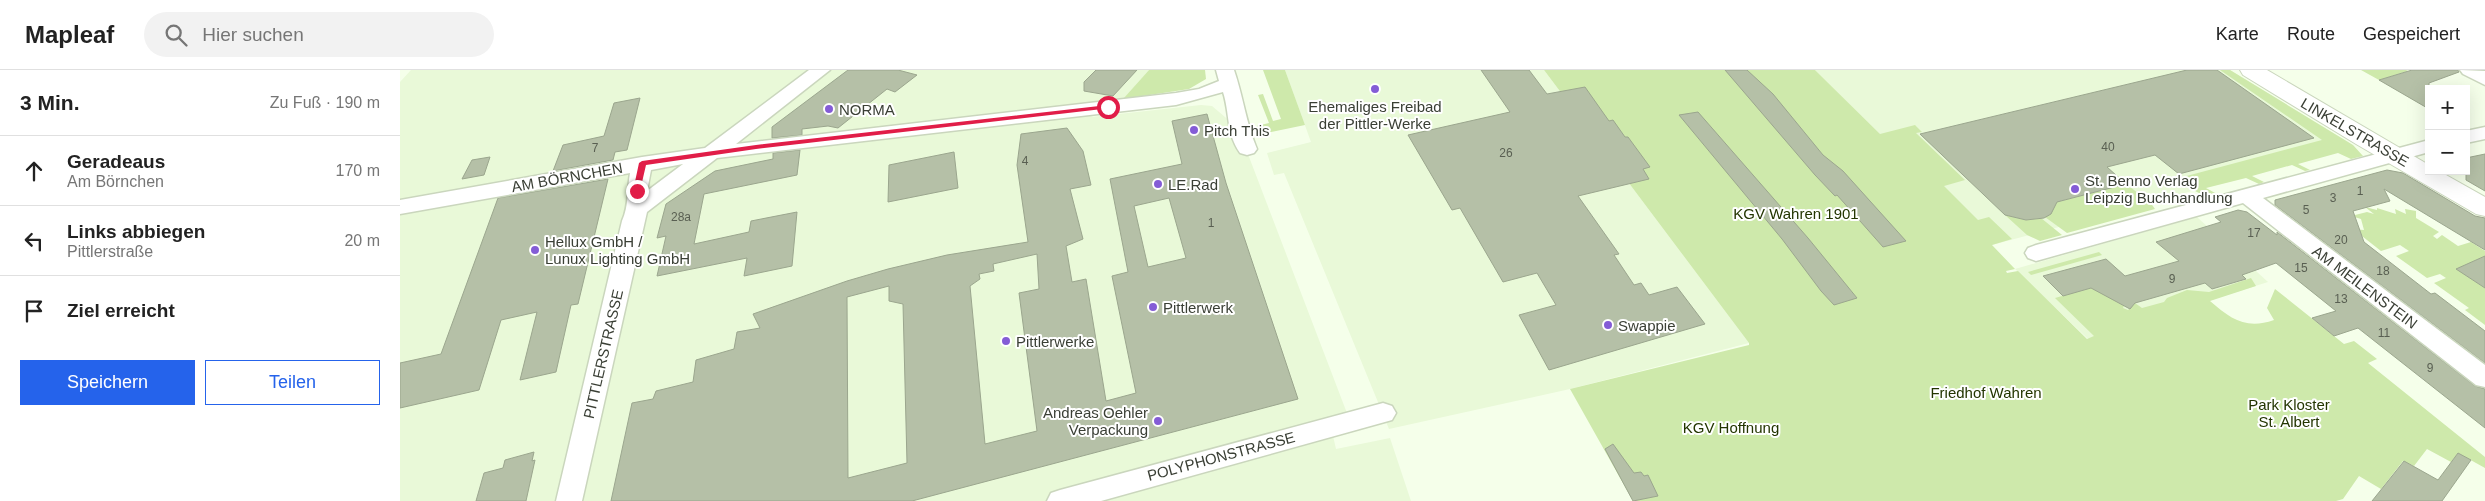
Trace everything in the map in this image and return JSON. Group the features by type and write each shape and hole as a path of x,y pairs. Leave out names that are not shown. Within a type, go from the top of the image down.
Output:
{"main road":[{"name":"LINKELSTRASSE","path":"2251,70 2485,208"}],"street":[{"path":"638,208 821,70"},
{"path":"2469,70 2485,79"},
{"name":"AM BÖRNCHEN","path":"400,207 642,163 710,153 1176,99 1204,93 1231,74 1238,128 1246,149"},
{"path":"2470,136 2485,133"},
{"path":"2036,253 2425,147"},
{"name":"PITTLERSTRASSE","path":"569,501 633,221 638,208 637,191 642,163"},
{"name":"AM MEILENSTEIN","path":"2246,195 2485,378"},
{"name":"POLYPHONSTRASSE","path":"1060,501 1383,413"}],"shaded area":[{"path":"411,70 1149,70 1123,99 1091,117 1201,105 1212,106 1238,128 1350,421 1331,427 1336,449 1390,438 1411,501 400,501 400,82"},
{"path":"1285,70 1544,70 1749,343 1570,389 1389,429 1284,173 1274,175 1267,153 1311,142"},
{"path":"1815,70 2230,70 2348,142 2347,149 1992,245"},
{"path":"2197,217 2268,282 2088,339 2015,269"}],"green space":[{"path":"1149,70 1205,70 1206,79 1189,89 1123,99"},
{"path":"1263,70 1285,70 1305,125 1251,136 1248,128 1269,123 1258,95 1263,94 1273,121 1281,119"},
{"path":"1544,70 1815,70 1880,134 1915,125 1922,132 1916,133 1965,180 1944,186 1978,220 1989,217 2012,239 1992,245 2015,269 2006,271 2007,273 2018,271 2087,339 2094,336 2055,298 2104,284 2124,306 2123,308 2128,310 2135,303 2142,308 2164,302 2167,298 2187,290 2209,292 2251,278 2256,286 2210,301 2232,318 2239,321 2255,324 2264,323 2274,320 2267,308 2275,289 2344,344 2354,341 2377,359 2368,363 2485,457 2485,468 2458,453 2451,462 2427,449 2414,466 2403,461 2381,489 2359,476 2343,499 2336,501 1633,501 1570,389 1749,345 1749,343"},
{"path":"2220,70 2230,70 2353,145 2363,156 2351,159 2338,153 2298,164 2310,170 2305,171 2292,165 2252,176 2264,182 2259,184 2246,178 2206,188 2217,194 2207,197 2195,191 2179,178 2322,140"},
{"path":"2361,70 2406,70 2408,71 2379,80"},
{"path":"2126,184 2150,202 2155,209 2067,233 2045,217 2049,199 2061,201"},
{"path":"2365,207 2377,210 2377,208 2396,214 2395,209 2406,214 2405,209 2416,211 2416,218 2439,232 2433,236 2437,239 2442,235 2458,246 2471,242 2485,251 2485,256 2457,269 2485,288 2485,325 2465,310 2469,308 2434,283 2446,278 2440,274 2427,278 2396,256 2409,251 2400,245 2381,251 2353,229 2364,230 2361,219 2351,216 2367,212 2374,214"},
{"path":"2005,215 2026,220 2041,218 2062,235 2040,241 2027,235"},
{"path":"2099,252 2102,255 2031,275 2028,272"}],"building":[{"name":"NORMA","path":"848,70 898,70 917,75 895,92 887,89 838,128 828,126 802,129 802,135 772,138 772,127"},
{"path":"1096,70 1137,70 1113,96 1084,91 1084,82"},
{"path":"1481,70 1529,70 1547,94 1585,87 1609,121 1613,120 1650,167 1643,169 1649,179 1578,196 1619,254 1614,255 1634,285 1641,283 1649,295 1677,287 1705,324 1549,370 1519,315 1556,305 1537,273 1503,282 1460,208 1452,210 1408,135 1510,112"},
{"path":"1725,70 1747,70 1773,94 1823,155 1843,171 1906,241 1883,247 1837,195 1835,196 1815,175"},
{"path":"2187,70 2217,70 2314,138 2179,174 2155,155 2107,167 2126,184 2057,202 2051,214 2044,218 2026,220 2005,215 1920,134"},
{"path":"2412,70 2458,70 2459,72 2425,85 2425,107 2379,80"},
{"path":"640,98 627,150 615,152 613,160 553,171 563,145 604,136 614,103"},
{"path":"1698,112 1808,238 1857,298 1834,305 1821,291 1782,239 1679,115"},
{"name":"Pittlerwerke","path":"1207,114 1226,183 1298,399 912,501 611,501 632,403 653,399 656,391 693,382 696,360 734,349 737,332 760,328 753,314 847,281 888,269 947,255 1028,242 1017,165 1021,134 1067,128 1083,151 1091,185 1070,189 1083,239 1066,246 1072,282 1086,279 1106,401 1136,393 1112,276 1128,272 1110,179 1182,164 1172,121","holes":["1169,198 1186,258 1148,267 1134,206","1037,254 1039,289 1019,293 1037,431 985,444 970,286 980,279 979,274 994,271 993,264","889,286 889,301 903,304 907,463 848,478 847,297"]},
{"path":"800,150 797,175 704,194 694,244 749,232 751,221 797,212 792,266 744,276 747,258 657,276 666,236 657,238 666,204 715,171 773,159 773,153"},
{"path":"954,152 958,188 888,202 889,165"},
{"path":"2485,154 2485,191 2466,180 2466,175 2470,175 2470,157"},
{"path":"490,157 484,175 462,179 472,160"},
{"path":"2387,170 2403,173 2475,216 2485,218 2485,250 2384,189 2390,201 2353,211 2364,242 2431,294 2435,293 2485,331 2485,363 2275,205 2275,200"},
{"name":"Hellux GmbH / Lunux Lighting GmbH","path":"608,179 578,304 571,305 556,372 520,380 537,312 501,320 479,390 400,408 400,363 441,354 498,198"},
{"path":"2238,210 2247,212 2277,235 2277,232 2475,386 2485,389 2485,428 2358,328 2334,336 2312,318 2336,311 2276,263 2242,275 2246,279 2212,289 2205,283 2135,303 2130,309 2091,288 2063,296 2043,276 2106,259 2125,276 2179,261 2156,242 2221,222 2215,217"},
{"path":"2485,256 2485,288 2456,269"},
{"path":"1613,444 1634,473 1641,472 1644,476 1648,475 1658,496 1633,501 1605,449"},
{"path":"534,452 532,461 535,460 526,501 476,501 484,473 503,468 505,460"},
{"path":"2458,453 2471,460 2442,501 2372,501 2404,461 2438,480"}],"place":[{"name":"Ehemaliges Freibad der Pittler-Werke","path":"1375,89"},
{"name":"NORMA","path":"829,109"},
{"name":"Pitch This","path":"1194,130"},
{"name":"LE.Rad","path":"1158,184"},
{"name":"St. Benno Verlag Leipzig Buchhandlung","path":"2075,189"},
{"name":"Hellux GmbH / Lunux Lighting GmbH","path":"535,250"},
{"name":"Pittlerwerk","path":"1153,307"},
{"name":"Swappie","path":"1608,325"},
{"name":"Pittlerwerke","path":"1006,341"},
{"name":"Andreas Oehler Verpackung","path":"1158,421"}],"route":[{"path":"637,191 642,163 756,147 1108,107"}],"park label":[{"name":"KGV Wahren 1901","path":"1796,213"},
{"name":"Friedhof Wahren","path":"1986,392"},
{"name":"Park Kloster St. Albert","path":"2289,412"},
{"name":"KGV Hoffnung","path":"1731,427"}]}
